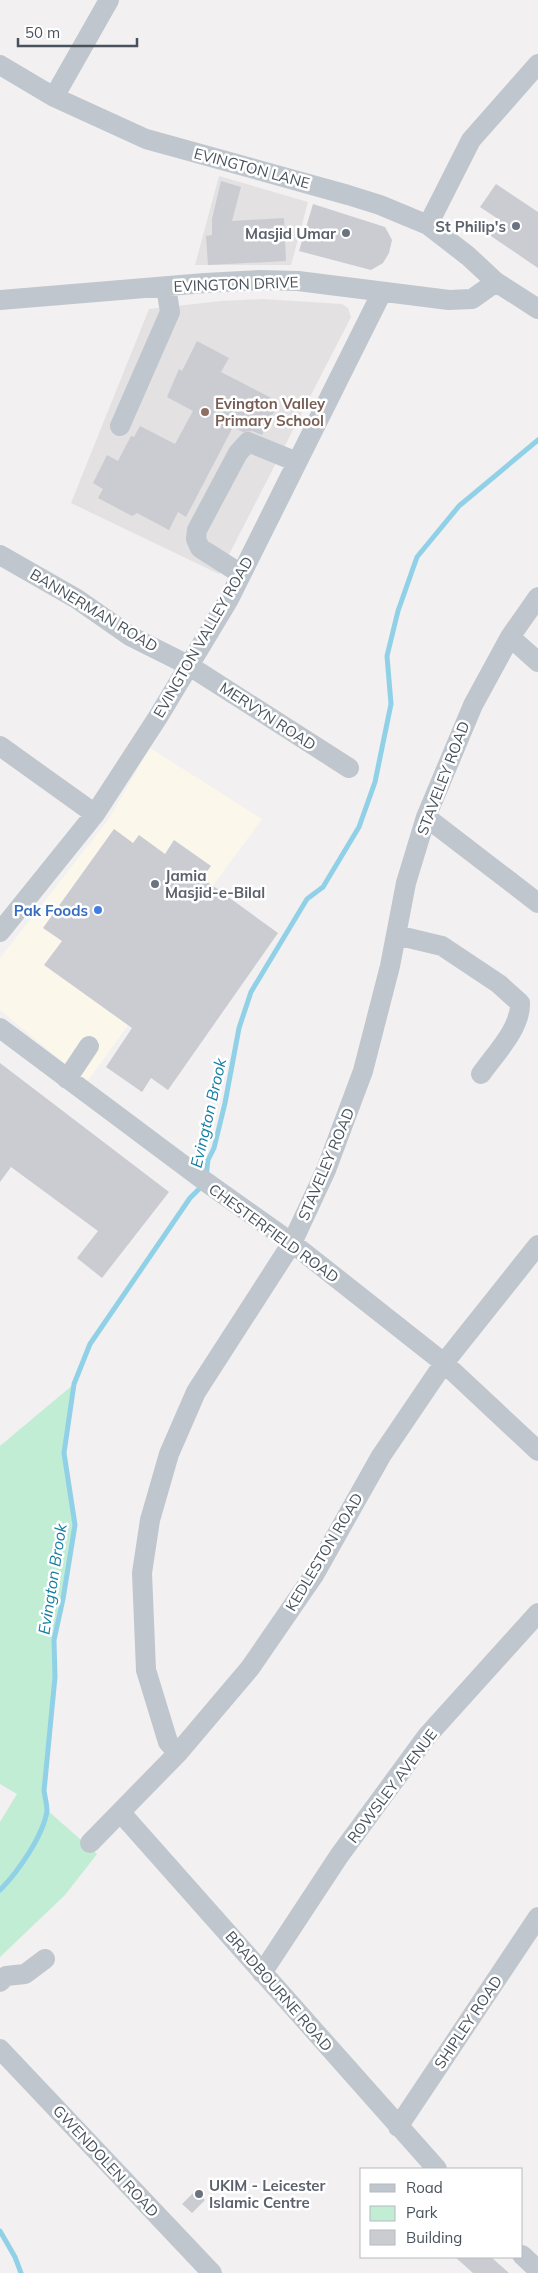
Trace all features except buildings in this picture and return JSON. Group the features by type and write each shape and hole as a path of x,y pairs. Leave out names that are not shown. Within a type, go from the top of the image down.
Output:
{"street":[{"path":"54,98 109,0"},
{"path":"428,225 471,140 538,64"},
{"name":"EVINGTON LANE","path":"0,65 54,98 146,139 348,194 428,225 468,256 496,282 538,309"},
{"name":"EVINGTON DRIVE","path":"0,300 223,282 298,281 450,300 472,299 496,282"},
{"path":"120,426 170,312 166,287"},
{"name":"EVINGTON VALLEY ROAD","path":"0,932 95,814 158,717 229,599 382,292"},
{"path":"241,574 200,548 196,539 197,530 238,453 248,442 297,462"},
{"name":"BANNERMAN ROAD","path":"0,555 78,599 130,636 188,665"},
{"name":"STAVELEY ROAD","path":"178,1753 168,1742 146,1670 142,1573 150,1520 169,1454 196,1392 292,1243 326,1170 363,1071 396,935 406,883 426,817 473,705 510,637 538,597"},
{"path":"510,637 538,662"},
{"name":"MERVYN ROAD","path":"188,665 349,768"},
{"path":"0,746 95,814"},
{"path":"426,817 538,903"},
{"path":"396,935 442,946 499,984 520,1003 520,1013 515,1026 481,1074"},
{"name":"CHESTERFIELD ROAD","path":"0,1028 206,1182 292,1243 444,1363 538,1451"},
{"path":"67,1079 89,1046"},
{"name":"KEDLESTON ROAD","path":"90,1843 178,1753 250,1668 314,1575 381,1456 444,1363 538,1245"},
{"name":"ROWSLEY AVENUE","path":"262,1972 340,1856 427,1736 538,1612"},
{"name":"BRADBOURNE ROAD","path":"121,1813 436,2168"},
{"name":"SHIPLEY ROAD","path":"398,2127 538,1917"},
{"path":"0,1982 6,1976 25,1974 45,1959"},
{"name":"GWENDOLEN ROAD","path":"0,2048 212,2273"},
{"path":"523,2256 538,2270"}],"shaded area":[{"path":"219,176 308,202 291,265 195,265"},
{"name":"Evington Valley Primary School","path":"263,299 342,304 348,308 351,317 219,574 71,503 149,309 221,301"},
{"path":"150,748 262,819 175,937 186,945 87,1082 0,1010 0,958 108,820"}],"green space":[{"path":"74,1384 64,1453 75,1525 54,1640 55,1677 44,1792 47,1810 97,1854 65,1895 0,1957 0,1822 17,1794 0,1784 0,1446"}],"waterway":[{"name":"Evington Brook","path":"206,1177 208,1160 214,1148 225,1103 239,1028 251,992 307,899 323,887 359,827 375,782 391,704 387,656 398,611 417,557 459,506 538,440"},
{"name":"Evington Brook","path":"0,1890 29,1853 45,1821 47,1811 44,1791 55,1677 54,1640 75,1525 64,1453 74,1384 90,1344 190,1198 204,1184"},
{"name":"Evington Brook","path":"0,2231 15,2257 21,2273"}],"place":[{"name":"St Philip's","path":"516,226"},
{"name":"Masjid Umar","path":"346,233"},
{"name":"Evington Valley Primary School","path":"205,412"},
{"name":"Jamia Masjid-e-Bilal","path":"155,884"},
{"name":"Pak Foods","path":"98,910"},
{"name":"UKIM - Leicester Islamic Centre","path":"199,2194"}]}
